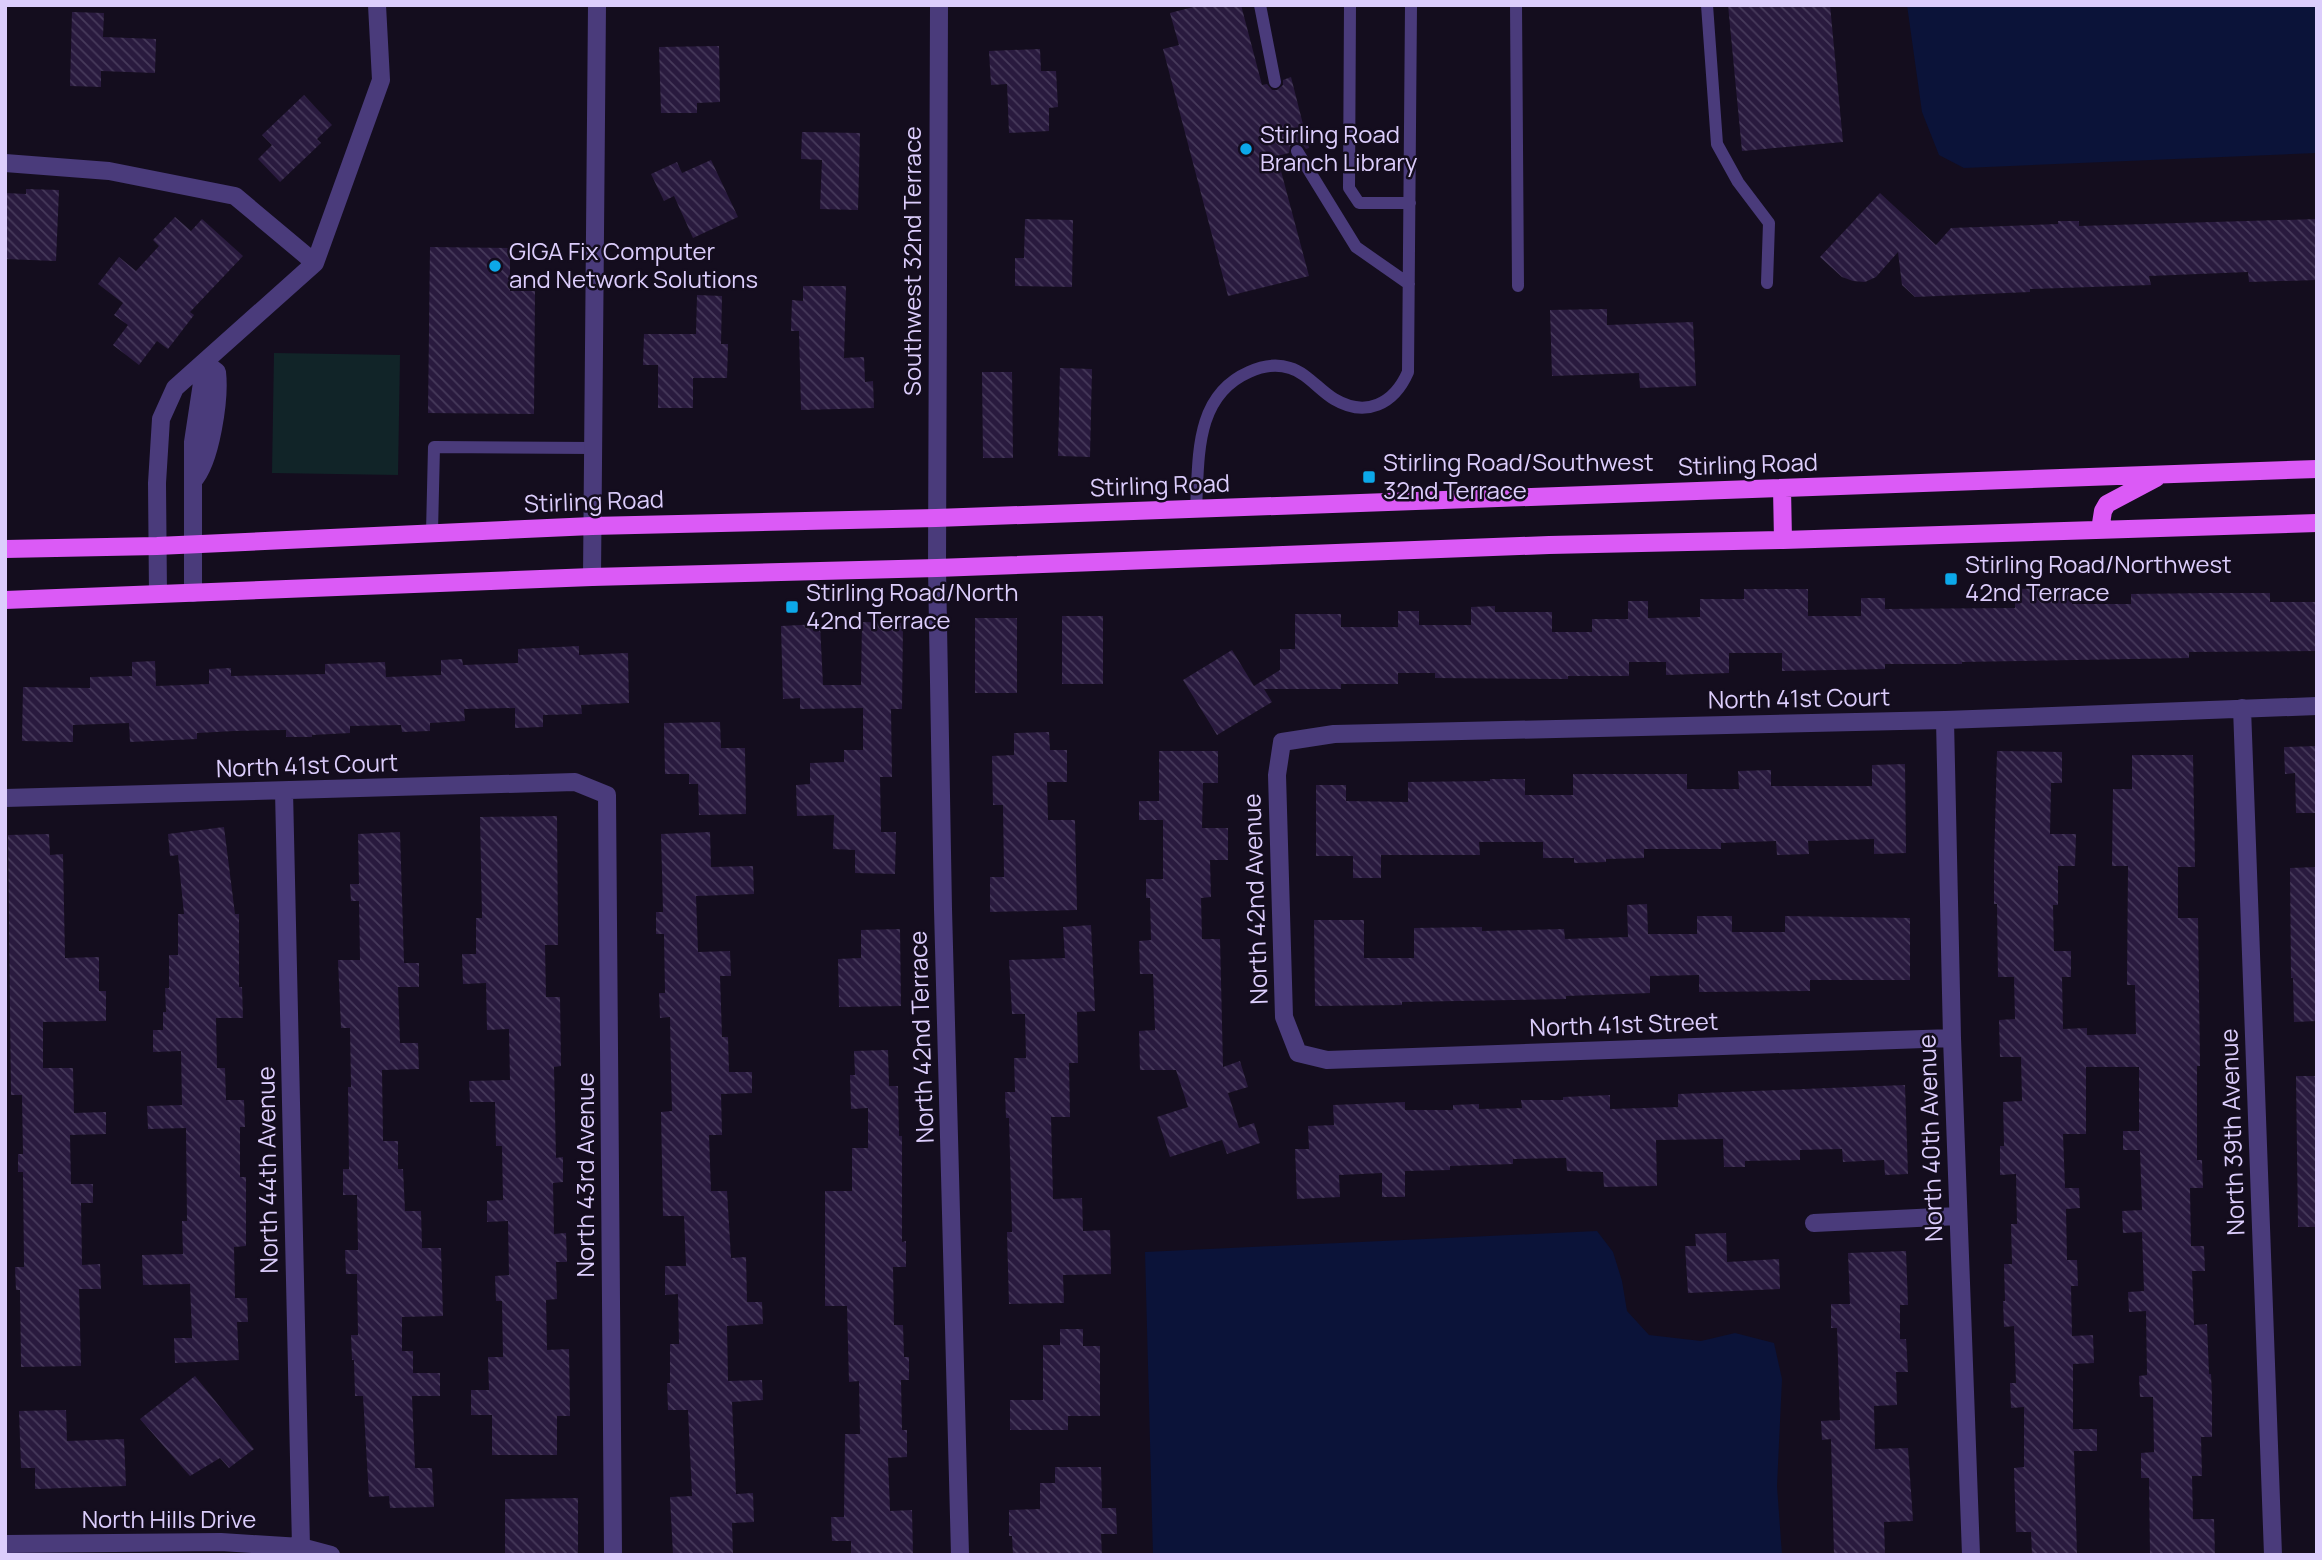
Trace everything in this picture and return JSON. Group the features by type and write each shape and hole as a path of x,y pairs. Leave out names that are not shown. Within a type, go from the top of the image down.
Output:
{"main road":[{"name":"Stirling Road","path":"5,550 157,546 592,526 936,518 2317,469"},
{"path":"2100,530 2103,511 2108,504 2162,475"},
{"path":"1782,488 1783,540"},
{"path":"5,600 1549,545 2317,523"}],"street":[{"path":"158,594 162,419 175,388 315,263 381,80 377,5"},
{"path":"592,577 597,5"},
{"name":"Southwest 32nd Terrace","path":"936,518 939,5"},
{"path":"5,163 109,171 235,196 315,263"},
{"path":"192,593 193,442 205,363"},
{"path":"192,482 200,474 207,457 219,385 217,372 205,363"},
{"path":"160,440 193,442"},
{"name":"North 42nd Terrace","path":"936,518 960,1555"},
{"name":"North 41st Court","path":"1282,742 1334,734 1945,720 2317,706"},
{"name":"North 39th Avenue","path":"2242,708 2273,1555"},
{"name":"North 40th Avenue","path":"1945,720 1952,1038 1970,1555"},
{"name":"North 42nd Avenue","path":"1282,742 1277,775 1284,1017 1298,1053"},
{"name":"North 41st Court","path":"5,798 575,782 607,795"},
{"name":"North 44th Avenue","path":"284,791 301,1547"},
{"name":"North 43rd Avenue","path":"607,795 613,1555"},
{"name":"North 41st Street","path":"1298,1053 1326,1060 1952,1038"},
{"path":"1814,1223 1958,1216"},
{"name":"North Hills Drive","path":"5,1544 221,1542 301,1547 331,1555"}],"lane":[{"path":"1260,5 1275,82"},
{"path":"1350,5 1349,188 1359,203 1410,203"},
{"path":"1196,509 1199,442 1207,414 1216,397 1236,378 1260,367 1276,365 1292,368 1336,400 1354,407 1373,407 1391,399 1402,387 1408,372 1412,5"},
{"path":"1517,5 1518,286"},
{"path":"1707,5 1717,144 1738,182 1769,223 1767,284"},
{"path":"1297,151 1356,247 1409,284"},
{"path":"432,532 434,447 593,448"}],"green space":[{"path":"274,353 400,355 398,475 272,473"}],"shaded area":[{"path":"1907,5 2317,5 2317,153 1964,168 1939,155 1922,112"},
{"path":"1597,1231 1613,1252 1627,1311 1649,1335 1701,1341 1735,1333 1774,1343 1782,1379 1777,1486 1782,1555 1153,1555 1145,1252"}],"building":[{"name":"Stirling Road Branch Library","path":"1201,5 1241,5 1262,85 1267,84 1272,90 1277,90 1283,85 1283,80 1291,77 1309,148 1306,149 1296,142 1290,146 1289,153 1277,156 1309,276 1228,296 1163,49 1179,45 1170,13"},
{"path":"1728,5 1830,5 1843,142 1742,151"},
{"path":"72,12 104,13 103,37 156,39 155,73 101,71 101,87 70,86"},
{"path":"719,46 720,102 697,103 697,113 661,113 659,47"},
{"path":"1040,49 1041,71 1056,71 1058,107 1049,108 1049,131 1009,133 1007,84 991,85 989,51"},
{"path":"304,95 332,125 317,139 321,143 280,182 258,159 272,145 262,135"},
{"path":"802,132 860,133 858,210 820,209 822,160 801,159"},
{"path":"711,160 738,217 693,238 674,196 664,201 651,174 677,162 682,173"},
{"path":"26,189 59,190 56,261 5,259 5,193 26,194"},
{"path":"1880,193 1936,245 1951,228 2058,224 2058,221 2079,221 2079,226 2317,219 2317,280 2249,282 2248,272 2149,276 2151,285 2030,289 2030,292 1915,297 1902,285 1898,252 1876,277 1865,282 1842,277 1820,257"},
{"path":"175,217 191,231 202,219 243,256 190,312 194,315 168,349 157,341 139,365 113,345 128,325 114,315 123,303 98,284 119,257 136,271 159,246 153,240"},
{"path":"1025,219 1073,220 1072,287 1015,286 1015,258 1024,258"},
{"path":"430,247 510,248 510,291 535,291 534,414 428,413"},
{"path":"803,286 846,286 844,358 864,357 865,382 873,381 874,408 801,410 799,331 791,331 792,300 803,301"},
{"path":"697,295 722,296 721,344 728,344 727,378 693,378 693,408 658,408 658,365 643,365 644,334 696,334"},
{"path":"1607,309 1607,325 1693,322 1696,386 1640,388 1639,373 1552,376 1550,310"},
{"path":"1060,368 1092,369 1090,457 1058,456"},
{"path":"982,372 1012,372 1013,458 983,458"},
{"path":"2072,588 2072,604 2131,604 2131,594 2210,593 2270,593 2270,602 2317,602 2317,651 2189,652 2189,658 1885,664 1885,669 1782,671 1782,653 1729,653 1729,673 1666,675 1666,662 1629,662 1629,676 1568,676 1568,679 1435,678 1435,673 1398,673 1398,684 1341,684 1341,689 1264,689 1272,702 1217,735 1183,680 1232,650 1254,686 1280,670 1280,649 1295,649 1295,614 1341,614 1341,627 1398,627 1398,611 1419,611 1419,625 1471,625 1471,607 1495,606 1495,612 1552,612 1552,632 1592,632 1592,619 1628,619 1628,601 1648,601 1648,618 1700,617 1700,599 1744,599 1744,589 1808,589 1808,616 1861,616 1861,598 1885,598 1885,609 2015,608 2015,589"},
{"path":"1062,616 1103,616 1103,684 1062,684"},
{"path":"975,618 1017,618 1017,693 975,693"},
{"path":"862,622 903,623 902,709 891,709 892,777 880,777 881,832 896,832 895,874 855,873 855,850 833,849 834,815 797,816 796,785 810,784 810,763 844,762 844,750 863,750 863,708 800,709 800,698 783,699 781,626 820,624 823,685 861,685"},
{"path":"579,646 579,655 628,653 629,703 581,705 582,714 543,715 543,727 515,728 515,708 464,709 465,721 430,723 430,731 402,732 401,725 350,726 350,733 312,737 286,737 286,730 234,731 197,733 197,739 130,742 129,723 73,725 73,742 22,741 23,687 90,688 90,677 132,676 132,662 155,661 156,686 209,684 209,669 231,668 231,676 325,674 325,664 385,662 386,677 441,675 441,660 462,659 463,665 518,663 518,649"},
{"path":"720,722 721,748 745,748 746,814 699,815 698,784 689,784 689,774 665,774 664,723"},
{"path":"1049,732 1050,750 1067,750 1067,782 1047,782 1048,820 1075,820 1077,910 990,912 990,877 1004,877 1003,805 993,805 992,756 1014,755 1014,733"},
{"path":"2317,746 2317,813 2296,813 2295,773 2285,774 2284,747"},
{"path":"1159,751 1218,751 1218,783 1203,783 1202,828 1228,828 1228,860 1210,860 1211,897 1201,898 1202,939 1220,939 1223,1067 1240,1061 1248,1087 1228,1093 1239,1128 1254,1123 1260,1143 1227,1154 1222,1140 1170,1157 1157,1117 1188,1107 1176,1070 1140,1070 1139,1031 1155,1030 1153,974 1140,974 1139,941 1151,940 1150,898 1146,898 1146,879 1163,879 1163,820 1139,820 1139,801 1159,801"},
{"path":"1997,751 2062,752 2062,783 2051,783 2050,834 2076,834 2075,866 2058,866 2058,905 2053,905 2054,951 2071,951 2071,977 2062,977 2063,1029 2087,1028 2087,1035 2136,1034 2135,985 2127,985 2128,866 2112,866 2113,789 2132,789 2132,755 2193,755 2195,867 2178,867 2178,918 2198,918 2200,1066 2197,1066 2197,1160 2202,1160 2203,1188 2190,1188 2191,1246 2204,1246 2205,1271 2192,1271 2194,1325 2207,1324 2212,1437 2201,1437 2202,1476 2192,1476 2193,1519 2214,1519 2215,1555 2150,1555 2149,1478 2141,1478 2141,1453 2154,1452 2153,1397 2140,1397 2139,1376 2147,1375 2146,1311 2129,1312 2128,1292 2144,1291 2142,1232 2123,1233 2122,1211 2142,1210 2140,1150 2123,1150 2123,1131 2139,1131 2139,1067 2086,1067 2086,1134 2063,1134 2065,1188 2079,1188 2080,1208 2066,1209 2067,1260 2077,1260 2078,1286 2071,1286 2072,1336 2093,1335 2094,1363 2073,1364 2073,1429 2097,1429 2097,1451 2074,1451 2077,1555 2032,1555 2031,1532 2016,1532 2014,1468 2024,1467 2024,1407 2011,1408 2010,1383 2016,1383 2014,1326 2004,1327 2003,1301 2004,1264 2012,1264 2011,1224 2017,1224 2016,1174 2000,1175 2000,1146 2004,1146 2003,1102 2022,1101 2021,1057 2000,1057 1999,1020 2015,1019 2014,977 1998,977 1997,904 1994,904"},
{"path":"1905,764 1906,853 1874,854 1874,839 1808,841 1809,854 1777,855 1776,841 1721,843 1721,849 1644,849 1644,858 1574,863 1574,858 1543,858 1543,842 1479,842 1480,855 1381,855 1381,878 1353,878 1353,856 1316,856 1316,785 1346,785 1346,801 1408,802 1408,782 1525,779 1525,795 1573,795 1573,774 1687,774 1687,789 1739,789 1738,771 1771,770 1771,786 1872,786 1872,765"},
{"path":"557,816 558,945 545,945 546,997 560,997 561,1066 554,1067 556,1158 563,1157 563,1182 553,1183 554,1234 566,1233 567,1262 556,1262 557,1299 546,1300 547,1350 569,1349 570,1416 557,1416 557,1455 492,1455 492,1415 471,1415 471,1390 489,1390 488,1357 503,1357 502,1301 496,1301 495,1276 509,1275 508,1221 487,1222 487,1201 503,1200 502,1146 496,1146 495,1102 470,1102 469,1081 510,1080 509,1029 487,1030 486,983 463,984 462,954 476,954 476,918 482,918 480,817"},
{"path":"224,827 235,914 239,914 239,987 242,987 243,1018 216,1018 217,1068 225,1068 226,1100 244,1100 245,1127 240,1127 240,1177 246,1177 246,1246 234,1247 235,1298 247,1298 248,1322 237,1322 239,1360 175,1363 174,1338 192,1338 190,1284 143,1285 142,1255 183,1254 182,1221 187,1221 186,1128 148,1129 147,1106 182,1105 181,1051 153,1052 153,1030 163,1030 163,1012 166,1012 165,988 169,988 169,955 178,955 178,914 184,914 178,855 170,856 168,834"},
{"path":"400,832 404,963 419,963 419,987 398,987 400,1043 418,1043 419,1069 382,1070 383,1141 398,1141 398,1169 403,1169 405,1211 421,1211 422,1248 441,1248 443,1316 402,1317 402,1351 413,1351 413,1373 440,1373 440,1396 412,1396 415,1468 432,1468 434,1507 390,1508 389,1496 369,1497 363,1396 355,1396 351,1335 358,1335 357,1274 346,1274 345,1250 358,1250 357,1195 343,1195 343,1169 349,1169 350,1028 341,1028 338,960 360,960 359,901 351,901 350,884 359,884 358,834"},
{"path":"710,832 711,867 753,866 754,894 696,896 698,952 730,951 731,976 720,976 722,1037 728,1037 729,1072 752,1072 752,1093 721,1094 722,1135 709,1135 711,1191 727,1191 731,1258 746,1257 747,1302 762,1302 763,1324 727,1326 728,1381 762,1380 763,1400 732,1402 736,1494 753,1493 754,1522 732,1523 733,1555 673,1555 670,1497 692,1496 688,1410 668,1410 670,1344 679,1344 678,1294 665,1295 665,1266 686,1266 684,1216 663,1216 661,1112 672,1111 670,1017 660,1018 659,993 665,993 664,934 656,934 656,912 663,912 661,834"},
{"path":"49,834 50,855 63,854 65,958 99,957 99,991 106,991 106,1021 43,1022 43,1068 73,1068 74,1113 106,1112 106,1134 70,1135 71,1184 93,1184 93,1203 81,1203 82,1265 100,1264 101,1289 79,1289 81,1366 21,1367 20,1290 16,1290 15,1267 24,1267 23,1172 18,1172 18,1154 23,1154 22,1095 11,1095 8,835"},
{"path":"2317,867 2317,1021 2294,1022 2290,868"},
{"path":"1647,904 1648,934 1697,934 1697,916 1732,916 1732,932 1785,932 1785,916 1910,918 1910,980 1810,980 1810,991 1699,992 1699,975 1650,976 1650,993 1566,996 1566,999 1315,1006 1314,920 1364,920 1364,958 1414,958 1414,928 1482,927 1482,931 1564,929 1565,939 1628,937 1627,905"},
{"path":"1091,925 1095,1011 1077,1012 1078,1063 1069,1063 1070,1117 1051,1117 1053,1199 1082,1198 1083,1231 1110,1230 1111,1274 1063,1275 1064,1303 1009,1304 1007,1232 1012,1232 1009,1118 1006,1118 1005,1092 1015,1092 1014,1058 1026,1058 1025,1014 1012,1014 1009,960 1065,958 1063,927"},
{"path":"900,929 901,1006 839,1007 838,959 861,958 861,930"},
{"path":"888,1050 889,1086 898,1086 899,1136 902,1136 902,1242 906,1241 906,1267 893,1267 894,1325 903,1325 904,1357 909,1357 909,1380 901,1380 902,1430 907,1430 907,1457 888,1458 890,1511 912,1510 913,1555 851,1555 851,1541 832,1541 831,1517 844,1517 845,1434 860,1434 859,1381 849,1382 847,1306 825,1306 825,1191 852,1191 852,1148 868,1148 868,1108 851,1109 850,1075 855,1075 854,1051"},
{"path":"2296,1076 2317,1076 2317,1227 2298,1227"},
{"path":"1905,1085 1908,1174 1885,1175 1884,1160 1843,1162 1842,1149 1800,1150 1800,1160 1745,1161 1745,1167 1724,1167 1723,1139 1656,1140 1657,1186 1604,1187 1603,1172 1567,1171 1566,1158 1513,1159 1513,1164 1405,1171 1405,1197 1382,1197 1382,1173 1339,1175 1340,1197 1297,1199 1295,1149 1309,1149 1308,1126 1334,1125 1333,1105 1405,1102 1405,1110 1453,1110 1453,1105 1479,1104 1479,1109 1522,1108 1521,1100 1563,1100 1563,1097 1610,1095 1610,1109 1678,1107 1678,1094"},
{"path":"1726,1233 1727,1262 1779,1259 1780,1289 1688,1293 1685,1246 1696,1246 1695,1234"},
{"path":"1906,1251 1908,1305 1900,1305 1900,1339 1906,1339 1908,1372 1896,1372 1897,1405 1874,1406 1875,1449 1908,1448 1913,1521 1884,1522 1885,1555 1834,1555 1831,1439 1822,1440 1821,1421 1840,1420 1837,1328 1831,1328 1831,1304 1850,1304 1848,1253"},
{"path":"1060,1329 1083,1329 1083,1346 1100,1346 1100,1416 1068,1416 1068,1430 1010,1430 1010,1400 1043,1400 1043,1345 1060,1345"},
{"path":"195,1376 254,1449 229,1468 220,1458 190,1476 140,1419"},
{"path":"66,1410 67,1441 124,1439 126,1486 35,1489 35,1468 21,1468 19,1411"},
{"path":"1055,1467 1101,1467 1102,1508 1116,1508 1117,1534 1101,1534 1102,1555 1013,1555 1012,1536 1009,1536 1009,1510 1040,1509 1040,1483 1055,1483"},
{"path":"578,1498 578,1555 505,1555 505,1499"}],"place":[{"name":"Stirling Road Branch Library","path":"1246,149"},
{"name":"GIGA Fix Computer and Network Solutions","path":"495,266"},
{"name":"Stirling Road/Southwest 32nd Terrace","path":"1369,477"},
{"name":"Stirling Road/Northwest 42nd Terrace","path":"1951,579"},
{"name":"Stirling Road/North 42nd Terrace","path":"792,607"}]}
